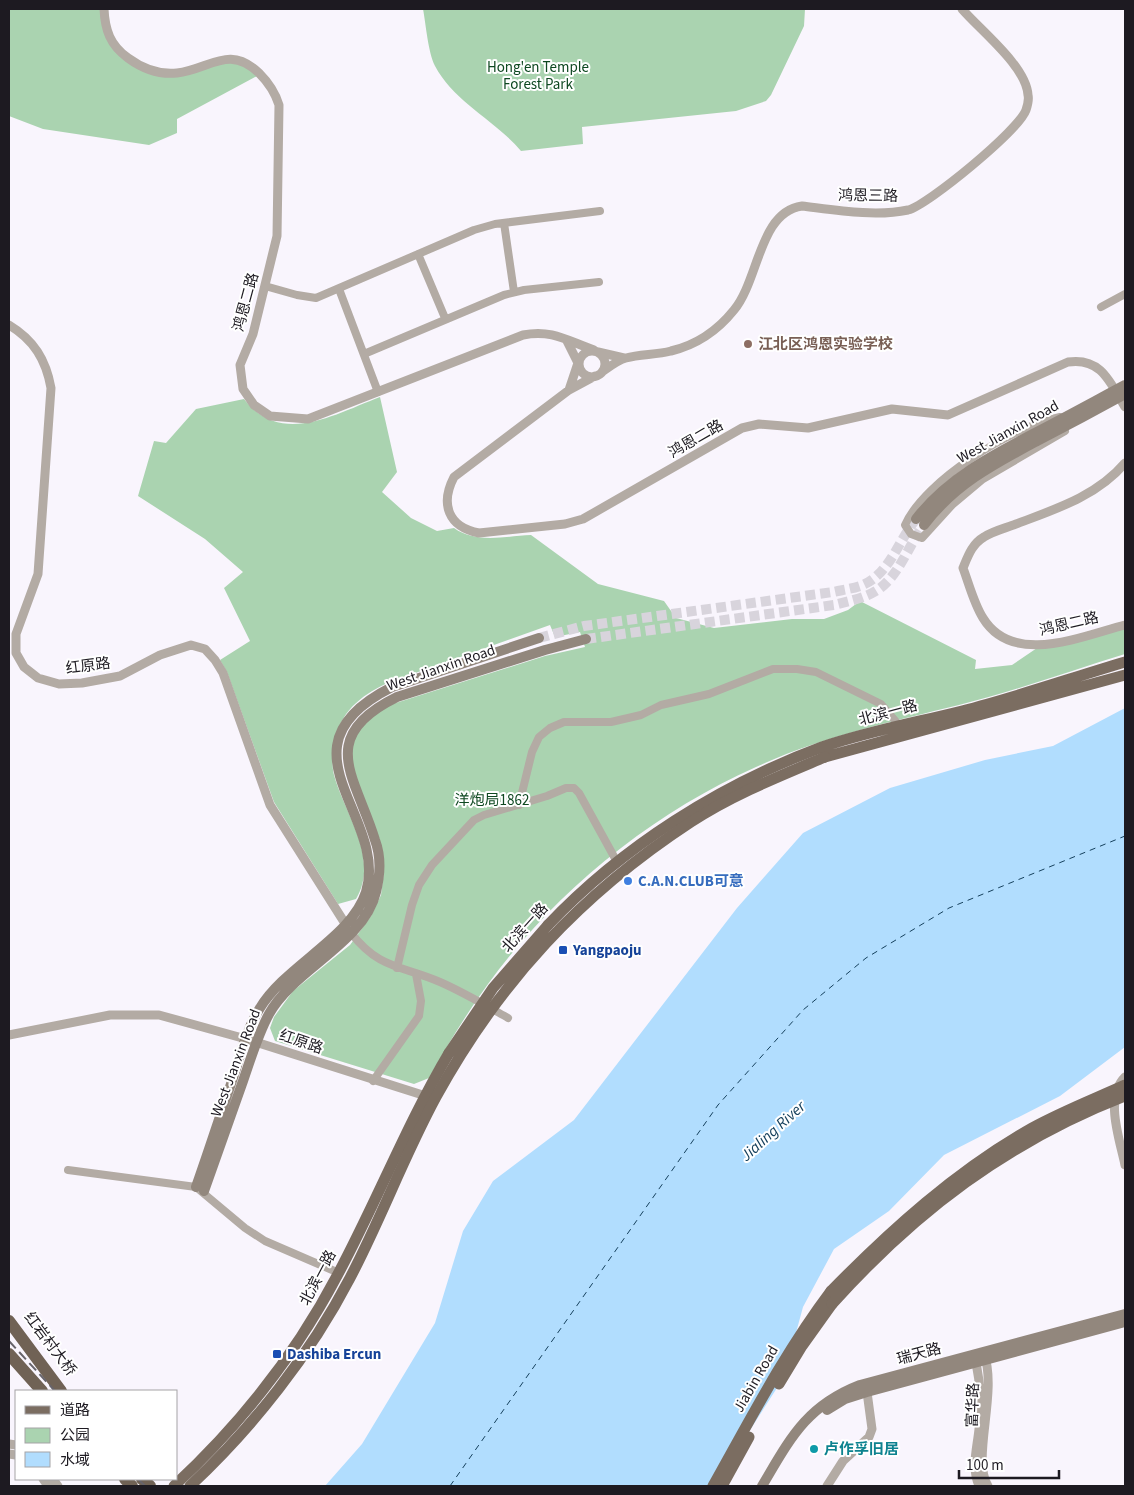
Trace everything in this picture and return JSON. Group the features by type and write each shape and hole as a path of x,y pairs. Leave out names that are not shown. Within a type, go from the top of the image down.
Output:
{"highway":[{"path":"9,1310 40,1365"},
{"path":"9,1319 40,1365 61,1390"},
{"path":"9,1336 61,1390"},
{"path":"9,1355 41,1390"}],"main road":[{"name":"West Jianxin Road","path":"1120,394 1067,416 978,463 952,481 930,501 920,522 958,488 983,470 1087,414 1120,394 1125,385"},
{"name":"West Jianxin Road","path":"200,1189 270,1013 290,988 348,929 366,892 370,871 366,846 338,774 337,750 342,730 356,710 372,697 392,687 539,638"},
{"name":"West Jianxin Road","path":"200,1189 246,1038 260,1008 282,980 365,914 375,895 380,871 376,841 348,770 348,749 354,731 365,717 380,705 397,697 545,650 586,639"},
{"name":"北滨一路","path":"174,1486 226,1435 271,1380 311,1322 339,1273 459,1037 493,988 572,900 617,862 686,813 760,773 823,747 898,724 961,711 1125,662"},
{"name":"北滨一路","path":"190,1486 255,1418 321,1328 350,1278 430,1097 501,994 531,957 581,906 623,870 692,821 764,782 825,757 1125,675"},
{"name":"Jiabin Road","path":"713,1486 804,1326 831,1291 901,1222 980,1160 1032,1128 1125,1086"},
{"name":"Jiabin Road","path":"722,1486 783,1376 832,1304 872,1260 926,1212 1020,1145 1083,1112 1125,1096"},
{"name":"瑞天路","path":"769,1486 802,1434 816,1418 838,1403 867,1392 1125,1314"},
{"name":"红岩村大桥","path":"9,1319 61,1390"},
{"name":"瑞天路","path":"762,1486 797,1430 826,1402 860,1385 1125,1322"}],"street":[{"name":"鸿恩二路","path":"104,9 105,23 115,48 142,69 159,73 178,73 229,59 241,60 261,75 276,94 279,105 277,236 253,334 240,365 243,389 254,405 270,416 308,418 524,335 539,332 553,334 596,351 624,358"},
{"name":"鸿恩三路","path":"624,358 671,351 688,346 721,324 746,293 770,229 783,212 792,207 802,206 889,213 910,209 928,200 1011,131 1026,111 1028,95 1019,70 962,9"},
{"path":"265,286 316,298 474,230 504,223 600,211"},
{"path":"504,223 514,292"},
{"path":"418,254 445,318"},
{"path":"364,354 445,318 514,292 599,282"},
{"path":"339,289 378,392"},
{"path":"1101,307 1125,294"},
{"name":"红原路","path":"9,326 28,340 41,354 48,370 51,388 38,574 16,634 16,653 24,667 38,678 59,684 82,683 120,676 160,654 191,645 205,650 223,673 270,804 348,929"},
{"path":"568,341 578,363 583,374 599,374 604,359 596,351 586,351 581,355 578,363 569,390"},
{"name":"鸿恩二路","path":"624,358 569,390 454,477 448,489 446,500 448,512 456,523 467,531 479,534 565,524 582,519 742,428 759,424 808,428 892,409 948,414 1068,362 1082,360 1096,366 1107,376 1120,394 1125,407"},
{"path":"1067,416 1047,420 1023,430 948,474 924,498 909,516 905,525 912,534 922,538 952,505 983,479 1054,438 1087,414"},
{"name":"鸿恩二路","path":"1125,463 1116,474 1096,489 1070,503 984,536 970,550 963,568 982,618 992,630 1005,640 1020,645 1038,646 1125,625"},
{"path":"519,804 532,752 539,737 550,728 564,722 612,722 641,715 661,704 709,694 773,669 797,669 816,672 881,704 898,724"},
{"path":"397,968 412,905 419,885 432,865 474,820 566,788 574,788 579,793 617,862"},
{"path":"348,929 362,946 382,962 462,992 508,1018"},
{"path":"373,1081 419,1016 421,1001 416,974"},
{"name":"红原路","path":"9,1035 110,1015 159,1015 246,1038 373,1081 430,1097"},
{"path":"1125,1077 1117,1092 1115,1113 1125,1165"},
{"path":"1115,1113 1125,1124"},
{"path":"68,1170 200,1189 245,1228 265,1241 339,1273"},
{"name":"富华路","path":"978,1486 974,1458 980,1396 980,1358"},
{"name":"富华路","path":"980,1358 989,1386 982,1462 983,1478 988,1486"},
{"path":"827,1486 843,1461 868,1437 872,1428 867,1392"}],"green space":[{"path":"9,9 103,9 116,50 159,74 232,60 259,75 177,119 177,133 149,145 43,129 9,116"},
{"name":"Hong'en Temple Forest Park","path":"423,9 805,9 804,26 771,95 766,101 736,111 582,127 583,144 521,151 511,140 464,101 443,79 435,66 431,53"},
{"name":"洋炮局1862","path":"380,397 397,472 382,492 411,518 437,531 454,528 463,533 481,538 531,535 598,584 664,601 676,618 714,628 792,619 824,619 848,610 860,601 976,660 975,669 1012,665 1037,648 1125,628 1125,654 1001,694 856,731 805,747 756,767 717,786 679,808 608,858 544,917 480,995 429,1078 414,1084 275,1041 270,1028 274,1017 293,991 350,945 371,916 381,895 384,872 351,770 351,749 357,732 383,707 545,656 585,647 580,632 555,637 550,625 390,682 372,691 349,710 343,718 336,737 333,766 339,790 358,837 364,868 362,884 356,899 338,904 274,802 227,672 220,660 250,641 224,588 243,572 205,539 138,496 154,441 166,443 196,409 244,399 259,413 275,421 291,424 327,418"}],"water":[{"name":"Jialing River","path":"1125,708 1125,1047 1060,1096 944,1155 889,1211 834,1249 803,1307 784,1377 714,1486 325,1486 362,1444 435,1323 463,1231 493,1181 574,1120 737,908 803,833 890,788 985,760 1053,746"}],"ferry route":[{"path":"450,1486 718,1105 803,1010 866,958 949,908 1125,836"}],"tunnel":[{"path":"539,638 584,626 833,592 860,586 870,581 886,566 916,519"},
{"path":"586,639 834,605 863,597 879,589 893,575 924,525"}],"railway":[{"path":"9,1341 54,1390"},
{"path":"139,1480 145,1486"}],"place":[{"name":"江北区鸿恩实验学校","path":"748,344"},
{"name":"C.A.N.CLUB可意","path":"628,881"},
{"name":"Yangpaoju","path":"563,950"},
{"name":"Dashiba Ercun","path":"277,1354"},
{"name":"卢作孚旧居","path":"814,1449"}]}
